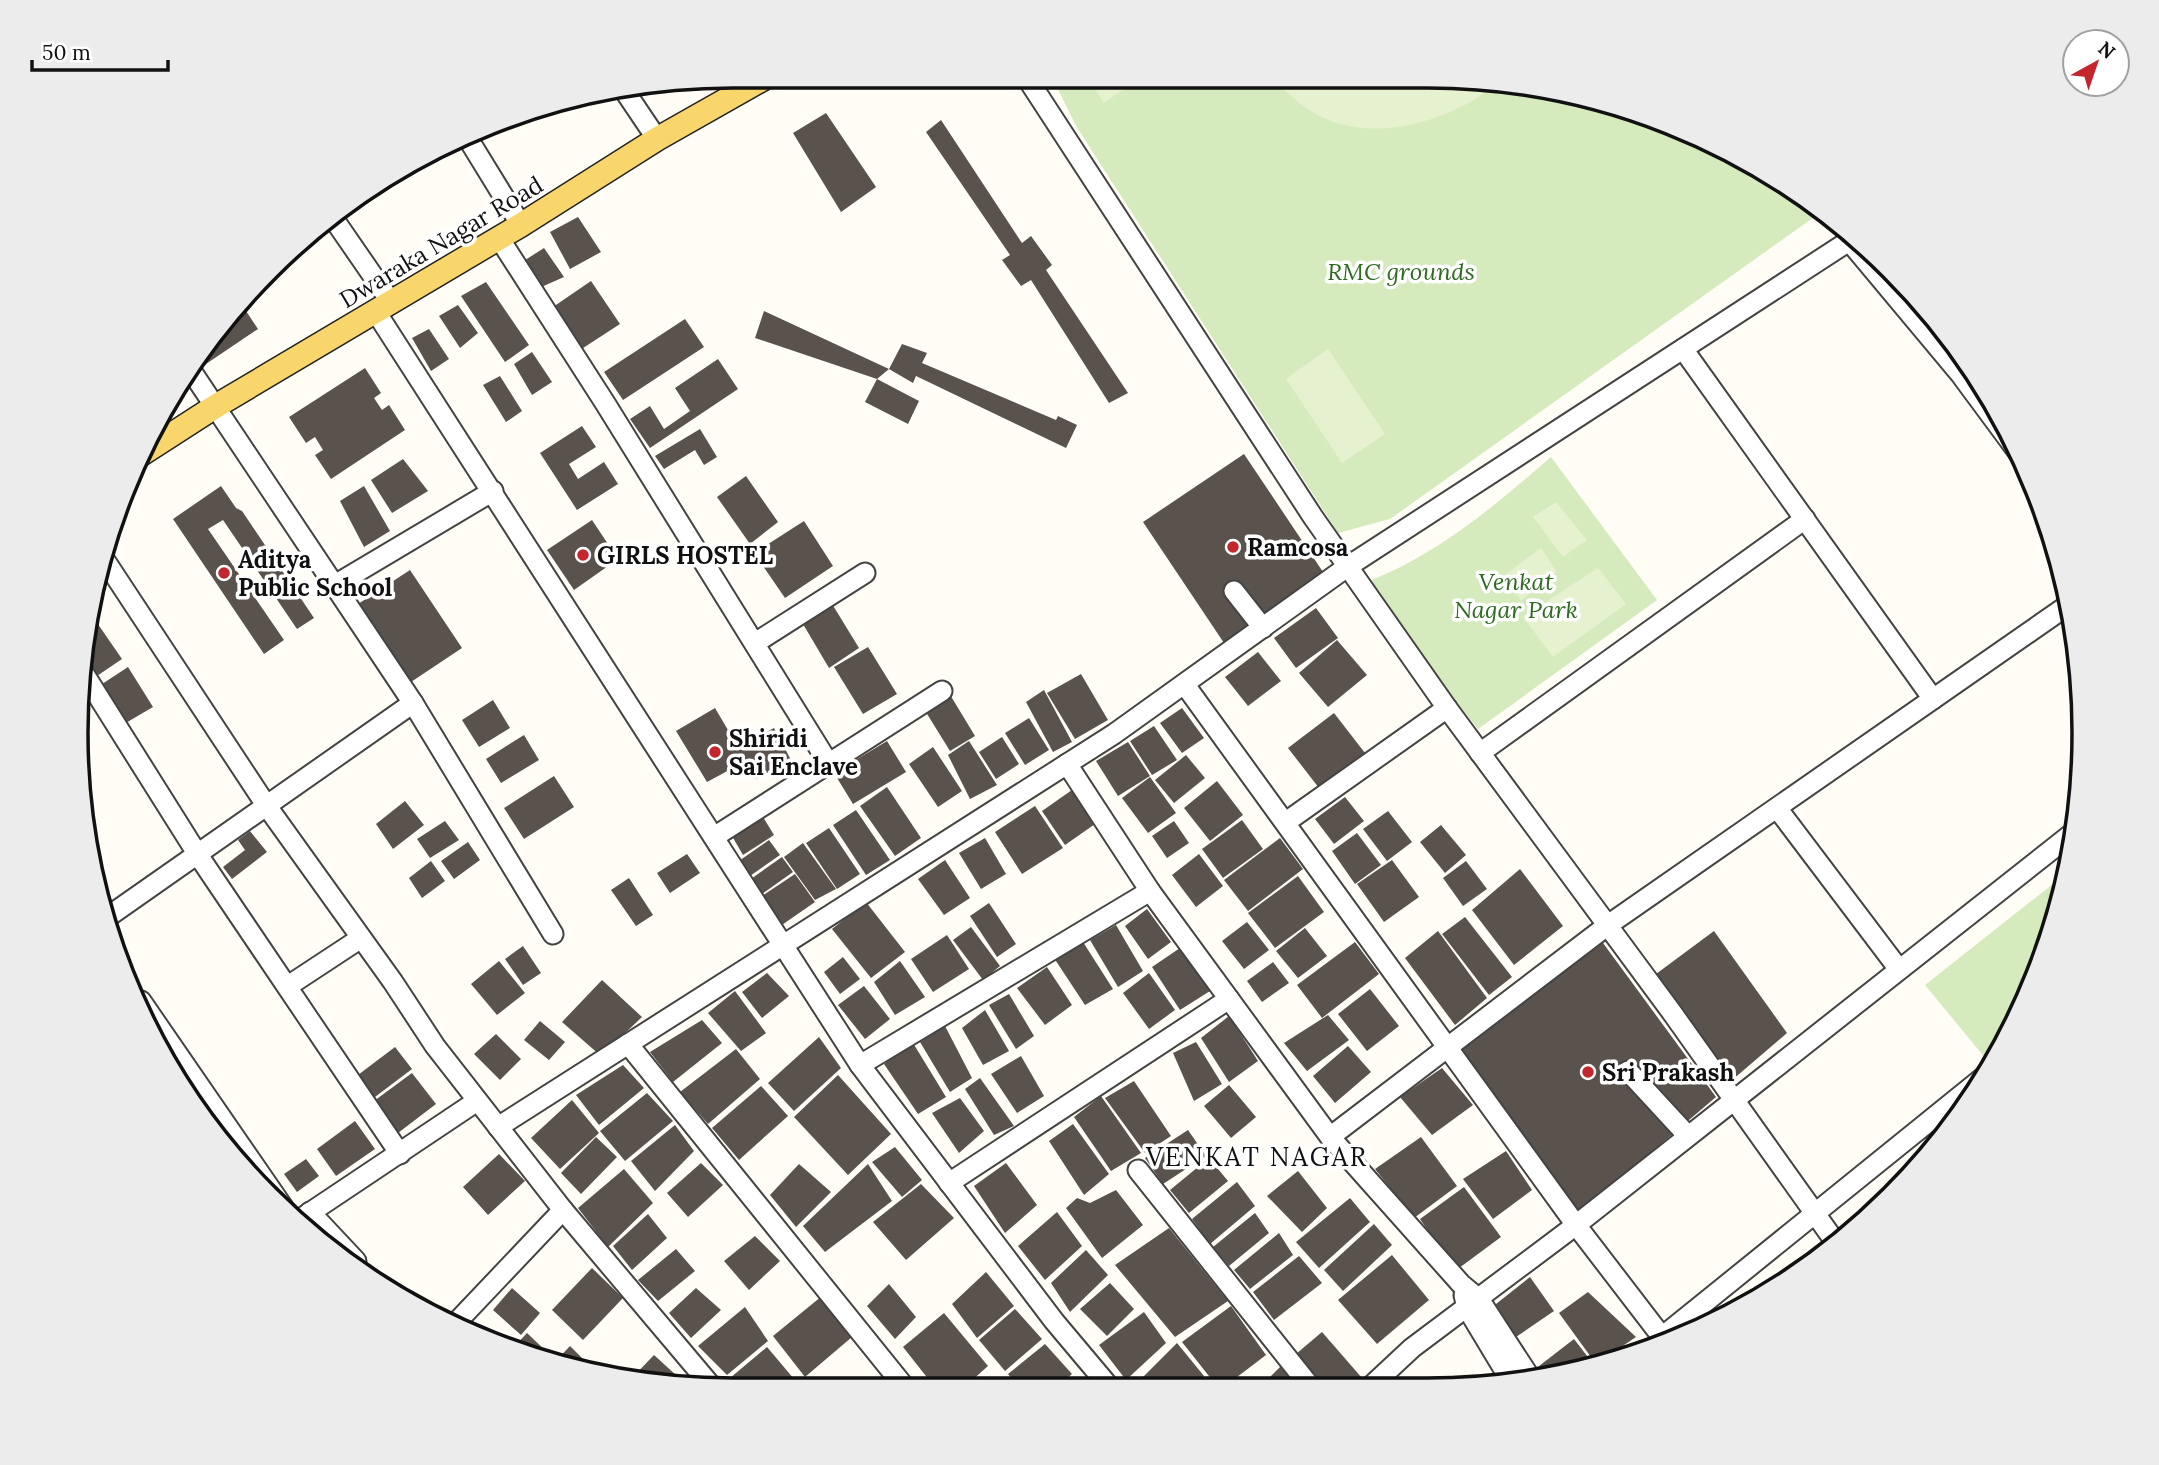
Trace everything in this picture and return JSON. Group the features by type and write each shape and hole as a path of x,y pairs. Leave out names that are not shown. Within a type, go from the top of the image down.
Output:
{"main road":[{"name":"Dwaraka Nagar Road","path":"154,447 216,407 521,225 657,139 747,88"}],"street":[{"path":"1034,88 1347,566 1830,1235"},
{"path":"628,96 657,139"},
{"path":"471,144 521,225"},
{"path":"336,224 493,491 860,1065 1054,1321 1102,1378"},
{"path":"499,238 829,764"},
{"path":"498,1127 1067,764 1185,685 1347,566 1847,244"},
{"path":"1878,271 1931,331"},
{"path":"1683,349 1933,699"},
{"path":"195,376 413,703 553,934"},
{"path":"335,585 493,491"},
{"path":"1480,753 1805,519"},
{"path":"109,566 266,805 477,1101 563,1210 703,1377"},
{"path":"755,643 865,573"},
{"path":"1234,591 1263,628"},
{"path":"1330,1137 1608,926 2060,611"},
{"path":"90,681 198,855 400,1154"},
{"path":"1185,685 1450,1047 1576,1225 1659,1333"},
{"path":"714,838 942,691"},
{"path":"113,912 413,703"},
{"path":"1286,822 1447,708"},
{"path":"1067,764 1150,891 1330,1137 1461,1284 1507,1372"},
{"path":"1777,808 1898,968"},
{"path":"1380,1378 1412,1348 1576,1225 1898,968 2062,841"},
{"path":"860,1065 1150,891"},
{"path":"288,986 361,938"},
{"path":"949,1183 1229,999"},
{"path":"159,1027 253,1163"},
{"path":"628,1044 897,1378"},
{"path":"1628,1071 1688,1136"},
{"path":"1683,1324 1812,1213 1959,1097"},
{"path":"305,1215 477,1101"},
{"path":"1138,1170 1303,1378"},
{"path":"461,1317 563,1210"},
{"path":"1473,1304 1524,1370"}],"green space":[{"name":"RMC grounds","path":"1057,88 1427,88 1511,93 1593,109 1673,137 1749,174 1814,217 1390,519 1338,533 1076,126"},
{"path":"1095,88 1125,88 1104,103"},
{"path":"1284,88 1487,91 1435,118 1386,128 1361,128 1338,123 1310,111"},
{"path":"1328,349 1385,434 1342,463 1286,379"},
{"name":"Venkat Nagar Park","path":"1551,457 1657,600 1478,729 1433,673 1369,581 1442,543 1488,510"},
{"path":"1556,502 1587,540 1563,557 1533,517"},
{"path":"1541,548 1557,572 1521,600 1504,576"},
{"path":"1598,568 1626,604 1553,657 1523,617"},
{"path":"2053,884 2022,979 1984,1057 1925,985"}],"building":[{"path":"826,113 876,187 841,212 793,133"},
{"path":"941,120 1022,243 1031,236 1052,265 1046,270 1128,393 1109,403 1031,280 1021,286 1002,260 1010,255 926,132"},
{"path":"578,217 601,252 570,269 550,232"},
{"path":"544,248 564,277 539,288 522,262"},
{"path":"591,281 620,324 580,350 553,307"},
{"path":"486,282 529,345 505,362 461,296"},
{"path":"458,305 478,333 460,348 439,316"},
{"path":"245,310 258,329 203,366 221,340"},
{"path":"764,311 889,369 877,379 755,338"},
{"path":"685,319 704,347 623,400 604,372"},
{"path":"429,329 449,359 431,371 412,338"},
{"path":"902,344 927,353 922,363 1056,420 1058,416 1077,425 1066,448 916,376 913,383 889,369"},
{"path":"532,352 552,382 532,395 514,364"},
{"path":"718,359 738,389 650,448 630,419 650,406 664,429 690,411 675,388"},
{"path":"365,368 381,393 374,398 382,410 389,405 405,430 331,479 315,455 323,450 315,437 306,443 289,417"},
{"path":"500,376 522,411 506,422 483,385"},
{"path":"877,379 919,401 908,424 865,402"},
{"path":"582,426 596,447 569,464 578,479 604,462 618,484 577,510 540,453"},
{"path":"700,429 717,457 704,465 695,450 664,469 655,456"},
{"name":"Ramcosa","path":"1244,454 1323,572 1224,643 1143,522"},
{"path":"403,459 428,491 392,513 371,480"},
{"path":"746,476 778,522 750,544 717,497"},
{"name":"Aditya Public School","path":"221,486 236,508 242,511 314,618 297,629 223,520 208,529 284,640 264,654 173,519"},
{"path":"364,486 390,531 364,547 340,501"},
{"name":"GIRLS HOSTEL","path":"592,520 618,559 574,590 547,550"},
{"path":"804,521 833,566 785,598 754,553"},
{"path":"410,570 462,648 411,682 358,604"},
{"path":"829,599 859,648 829,668 800,619"},
{"path":"1316,608 1338,638 1296,668 1274,638"},
{"path":"97,623 122,659 91,680 93,648"},
{"path":"1337,640 1367,675 1328,707 1299,673"},
{"path":"868,647 897,694 863,714 834,667"},
{"path":"1258,652 1281,681 1248,706 1225,677"},
{"path":"128,667 153,707 124,724 99,686"},
{"path":"1081,674 1108,720 1075,739 1047,693"},
{"path":"1044,690 1072,742 1053,752 1026,702"},
{"path":"949,693 975,736 950,751 924,709"},
{"path":"493,700 510,728 479,747 462,720"},
{"name":"Shiridi Sai Enclave","path":"715,708 738,747 774,728 791,760 756,779 746,761 707,782 676,731"},
{"path":"1182,708 1204,738 1182,753 1160,723"},
{"path":"1334,713 1365,753 1319,788 1288,748"},
{"path":"1029,718 1049,750 1025,765 1005,733"},
{"path":"1154,726 1177,760 1152,775 1130,741"},
{"path":"524,735 539,760 501,783 486,759"},
{"path":"1002,737 1019,764 996,779 979,752"},
{"path":"887,741 906,772 853,804 834,773"},
{"path":"969,741 997,785 970,799 948,755"},
{"path":"1128,742 1150,776 1118,796 1096,761"},
{"path":"933,747 962,791 938,807 909,764"},
{"path":"1186,755 1205,778 1174,803 1155,780"},
{"path":"554,776 574,807 524,839 504,808"},
{"path":"1150,777 1176,813 1148,833 1122,798"},
{"path":"1217,781 1243,815 1210,841 1184,808"},
{"path":"887,787 921,838 895,856 860,806"},
{"path":"1072,790 1095,824 1065,845 1042,811"},
{"path":"1345,797 1364,821 1334,844 1315,819"},
{"path":"405,801 424,825 393,849 376,824"},
{"path":"1035,806 1063,848 1022,874 995,832"},
{"path":"856,810 890,860 866,875 833,825"},
{"path":"1388,811 1412,842 1387,861 1363,829"},
{"path":"763,817 774,835 743,855 732,836"},
{"path":"1242,820 1263,849 1223,878 1202,849"},
{"path":"445,821 459,840 430,858 417,839"},
{"path":"1174,821 1189,843 1167,858 1152,836"},
{"path":"1441,825 1466,855 1445,873 1420,842"},
{"path":"829,828 860,874 837,889 806,843"},
{"path":"250,831 267,852 232,879 223,867 245,850 238,840"},
{"path":"1357,833 1381,865 1355,884 1332,851"},
{"path":"985,838 1006,874 981,889 959,853"},
{"path":"1280,838 1303,869 1248,911 1224,880"},
{"path":"769,840 780,855 747,878 736,863"},
{"path":"468,842 480,860 454,879 441,861"},
{"path":"803,843 836,889 815,900 784,857"},
{"path":"687,854 700,873 670,893 657,873"},
{"path":"1199,854 1223,886 1196,907 1172,875"},
{"path":"782,857 793,872 759,896 748,881"},
{"path":"945,860 970,898 944,915 918,879"},
{"path":"1392,860 1419,897 1384,922 1357,884"},
{"path":"431,861 445,881 422,898 409,878"},
{"path":"1466,861 1487,889 1463,906 1443,878"},
{"path":"1520,869 1563,926 1514,965 1472,910"},
{"path":"795,874 815,902 779,927 759,898"},
{"path":"1298,876 1324,912 1275,948 1248,913"},
{"path":"629,878 653,915 636,926 611,890"},
{"path":"866,902 905,952 871,978 832,929"},
{"path":"989,903 1016,944 997,957 970,916"},
{"path":"1147,909 1171,942 1148,959 1125,926"},
{"path":"1465,917 1512,977 1489,995 1442,934"},
{"path":"1247,922 1269,950 1244,969 1222,941"},
{"path":"1116,925 1143,971 1118,987 1090,940"},
{"path":"971,927 1000,966 983,980 953,940"},
{"path":"1305,928 1327,956 1298,978 1276,951"},
{"path":"1438,931 1487,998 1455,1025 1405,958"},
{"path":"1714,931 1787,1033 1731,1081 1656,974"},
{"path":"947,935 969,969 933,992 911,959"},
{"path":"1083,942 1113,989 1085,1005 1054,958"},
{"path":"1355,942 1379,974 1322,1018 1297,985"},
{"name":"Sri Prakash","path":"1603,943 1716,1097 1576,1216 1460,1047"},
{"path":"523,946 541,973 523,985 505,959"},
{"path":"1180,948 1210,991 1180,1010 1152,967"},
{"path":"843,957 860,979 840,994 824,972"},
{"path":"499,961 525,993 497,1015 471,984"},
{"path":"900,961 925,997 895,1015 874,982"},
{"path":"1273,962 1289,983 1262,1002 1247,981"},
{"path":"1047,967 1072,1005 1045,1025 1017,988"},
{"path":"767,973 789,996 762,1018 742,992"},
{"path":"1149,973 1175,1010 1149,1029 1123,993"},
{"path":"602,980 642,1017 601,1056 562,1022"},
{"path":"864,986 890,1019 865,1039 838,1005"},
{"path":"1370,989 1399,1026 1367,1051 1338,1014"},
{"path":"735,991 766,1033 741,1051 708,1013"},
{"path":"1009,994 1034,1036 1016,1049 989,1005"},
{"path":"985,1010 1009,1051 983,1065 962,1028"},
{"path":"1328,1015 1349,1040 1307,1071 1284,1043"},
{"path":"1229,1016 1258,1061 1229,1082 1201,1038"},
{"path":"702,1020 722,1043 673,1082 650,1052"},
{"path":"540,1021 565,1042 549,1060 524,1040"},
{"path":"945,1026 972,1078 950,1092 920,1042"},
{"path":"496,1034 521,1059 500,1080 474,1054"},
{"path":"819,1037 841,1068 794,1111 768,1083"},
{"path":"1196,1042 1222,1084 1194,1101 1173,1053"},
{"path":"913,1043 946,1097 918,1114 884,1064"},
{"path":"1348,1046 1371,1072 1335,1103 1313,1076"},
{"path":"395,1047 412,1069 371,1100 354,1078"},
{"path":"736,1049 760,1079 708,1124 680,1092"},
{"path":"1021,1056 1044,1096 1017,1113 991,1074"},
{"path":"623,1065 644,1088 599,1125 576,1095"},
{"path":"1442,1068 1473,1105 1432,1135 1400,1097"},
{"path":"412,1073 436,1104 398,1133 374,1101"},
{"path":"838,1075 891,1134 848,1175 794,1117"},
{"path":"980,1078 1014,1126 994,1135 965,1089"},
{"path":"1134,1081 1171,1136 1145,1153 1105,1098"},
{"path":"1229,1085 1256,1117 1231,1138 1204,1106"},
{"path":"761,1086 788,1116 739,1160 712,1128"},
{"path":"647,1093 673,1121 625,1161 600,1131"},
{"path":"1101,1096 1141,1153 1111,1171 1074,1117"},
{"path":"960,1098 984,1131 959,1153 932,1113"},
{"path":"572,1100 599,1133 560,1169 531,1138"},
{"path":"355,1121 375,1149 336,1176 317,1149"},
{"path":"1073,1124 1109,1174 1084,1195 1049,1141"},
{"path":"675,1125 694,1151 655,1191 631,1161"},
{"path":"1188,1130 1206,1156 1163,1184 1145,1158"},
{"path":"596,1137 617,1157 581,1194 561,1173"},
{"path":"1421,1137 1457,1186 1414,1218 1375,1169"},
{"path":"895,1147 922,1180 902,1197 872,1162"},
{"path":"1506,1151 1532,1190 1493,1219 1463,1179"},
{"path":"499,1154 525,1181 488,1215 463,1187"},
{"path":"1209,1158 1228,1181 1189,1213 1170,1190"},
{"path":"306,1159 319,1176 297,1192 284,1174"},
{"path":"701,1163 723,1185 688,1217 667,1193"},
{"path":"1006,1163 1037,1205 1005,1233 974,1186"},
{"path":"799,1164 831,1192 796,1227 770,1195"},
{"path":"868,1164 892,1201 825,1252 803,1226"},
{"path":"624,1169 653,1203 608,1247 578,1208"},
{"path":"1298,1171 1327,1208 1302,1232 1267,1196"},
{"path":"1237,1182 1255,1206 1210,1244 1192,1219"},
{"path":"921,1184 954,1218 906,1260 873,1222"},
{"path":"1464,1187 1501,1237 1455,1271 1420,1219"},
{"path":"1116,1190 1143,1225 1102,1258 1066,1208 1077,1198 1090,1203"},
{"path":"1350,1198 1370,1222 1319,1268 1296,1242"},
{"path":"1057,1212 1082,1246 1045,1280 1018,1246"},
{"path":"1255,1213 1269,1233 1229,1266 1213,1247"},
{"path":"648,1214 667,1238 632,1270 613,1246"},
{"path":"1374,1224 1392,1245 1343,1291 1324,1270"},
{"path":"1169,1228 1228,1301 1175,1337 1115,1265"},
{"path":"1279,1233 1293,1255 1250,1289 1234,1270"},
{"path":"755,1236 780,1261 749,1290 724,1261"},
{"path":"676,1249 695,1271 658,1301 638,1280"},
{"path":"1086,1250 1108,1275 1070,1312 1051,1283"},
{"path":"1392,1255 1429,1300 1377,1344 1338,1300"},
{"path":"1299,1256 1322,1283 1274,1320 1253,1292"},
{"path":"592,1268 623,1298 583,1340 552,1310"},
{"path":"986,1272 1014,1306 977,1338 952,1304"},
{"path":"1530,1277 1554,1311 1516,1337 1491,1308"},
{"path":"1110,1283 1134,1309 1107,1336 1080,1309"},
{"path":"889,1284 916,1317 895,1339 867,1306"},
{"path":"512,1288 540,1313 521,1335 493,1310"},
{"path":"696,1288 721,1310 691,1338 669,1313"},
{"path":"1588,1292 1636,1337 1621,1347 1591,1357 1559,1313"},
{"path":"822,1296 852,1337 805,1377 773,1336"},
{"path":"1231,1306 1266,1355 1236,1378 1210,1378 1182,1342"},
{"path":"745,1307 768,1341 727,1375 698,1346"},
{"path":"1015,1309 1042,1339 1005,1371 979,1340"},
{"path":"1144,1312 1166,1343 1128,1378 1124,1378 1099,1345"},
{"path":"944,1313 988,1366 974,1378 928,1378 903,1347"},
{"path":"1322,1332 1362,1378 1317,1378 1296,1354"},
{"path":"527,1333 544,1349 525,1343 520,1341"},
{"path":"1574,1339 1588,1357 1552,1365 1537,1368"},
{"path":"1177,1343 1204,1376 1202,1378 1142,1378"},
{"path":"1045,1344 1072,1374 1068,1378 1011,1378 1008,1374"},
{"path":"570,1346 584,1360 566,1356 562,1355"},
{"path":"767,1347 793,1378 732,1378"},
{"path":"654,1355 675,1375 648,1372 639,1370"},
{"path":"1282,1365 1292,1378 1269,1378"}],"place":[{"name":"Ramcosa","path":"1233,547"},
{"name":"GIRLS HOSTEL","path":"583,555"},
{"name":"Aditya Public School","path":"224,573"},
{"name":"Shiridi Sai Enclave","path":"715,752"},
{"name":"Sri Prakash","path":"1588,1072"}],"district":[{"name":"VENKAT NAGAR","path":"1257,1156"}]}
